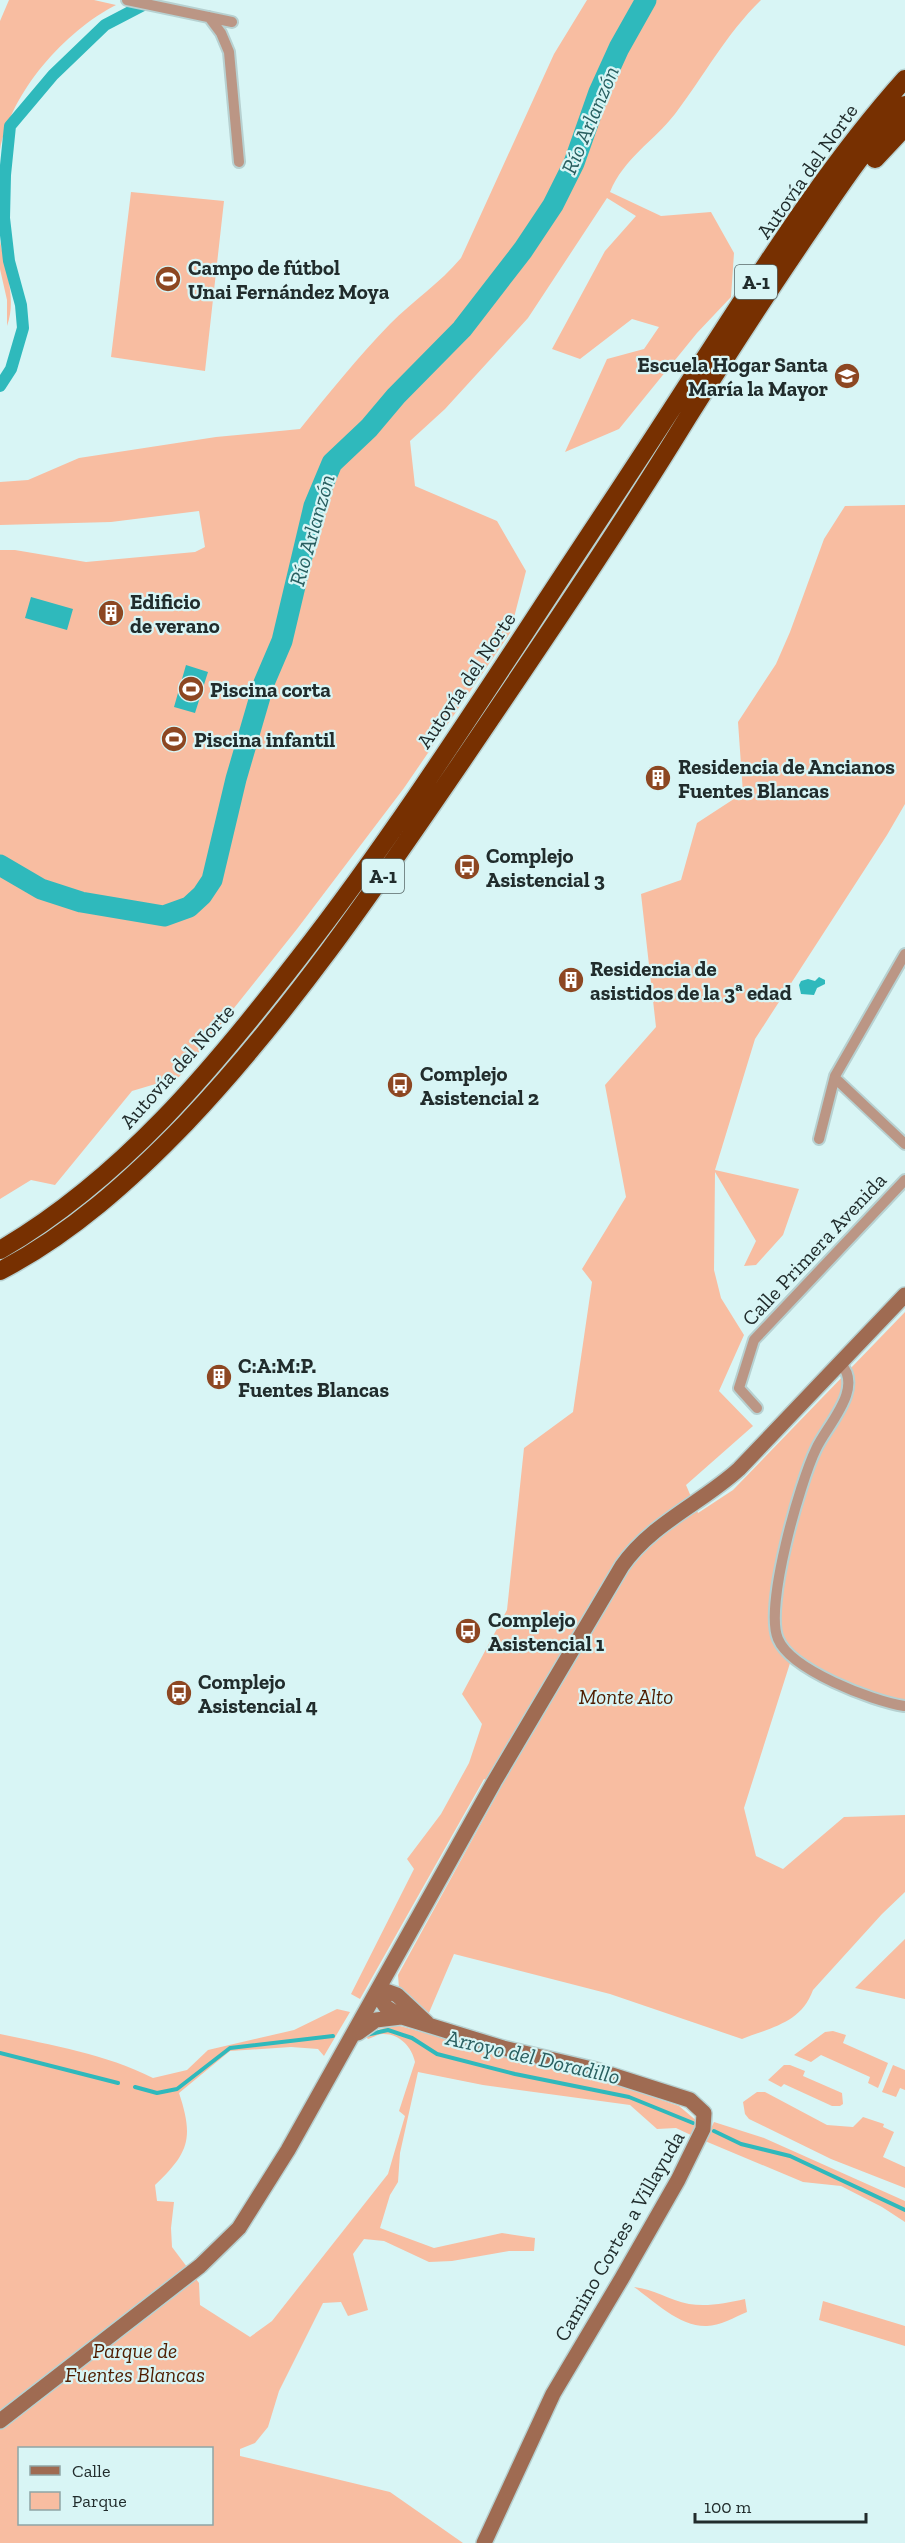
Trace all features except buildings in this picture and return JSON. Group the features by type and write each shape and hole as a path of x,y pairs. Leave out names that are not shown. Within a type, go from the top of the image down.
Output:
{"highway":[{"name":"Autovía del Norte","path":"0,1250 54,1215 94,1184 167,1115 229,1047 324,926 491,686 809,202 864,126 905,79"},
{"path":"686,421 775,281 836,193 905,105"},
{"name":"A-1","path":"686,421 825,219 905,127"},
{"name":"Autovía del Norte","path":"2,1272 71,1227 131,1177 224,1082 281,1015 417,826 686,421"},
{"path":"0,1244 19,1238"}],"main road":[{"path":"0,2421 200,2266 239,2228 258,2201 351,2039 383,1993 389,1970 582,1630 628,1558 670,1519 728,1480 905,1295"},
{"name":"Camino Cortes a Villayuda","path":"383,1993 386,2007 402,2017 503,2048 596,2070 690,2100 704,2113 705,2121 678,2180 543,2412 484,2543"},
{"name":"Camino Cortes a Villayuda","path":"383,1993 429,2025"},
{"name":"Camino Cortes a Villayuda","path":"351,2039 376,2020 402,2017"}],"street":[{"path":"132,1 232,22"},
{"path":"209,17 221,33 229,52 239,162"},
{"path":"819,1139 835,1078 905,954"},
{"path":"835,1078 905,1144"},
{"name":"Calle Primera Avenida","path":"757,1408 739,1388 754,1340 905,1180"},
{"path":"841,1364 848,1377 846,1398 827,1428 805,1473 778,1585 776,1632 779,1641 790,1656 804,1665 871,1699 903,1706"}],"green space":[{"path":"9,0 94,0 116,5 78,30 43,66 28,85 16,107 6,128 0,150 0,21"},
{"path":"587,0 761,0 726,41 675,114 623,169 610,192 661,216 711,212 734,253 731,297 697,333 619,429 565,452 607,359 644,349 659,327 632,319 580,359 552,349 605,251 636,216 607,198 528,318 445,409 410,441 415,486 497,521 526,571 510,633 404,788 297,929 179,1077 132,1091 55,1185 31,1180 0,1199 0,550 15,550 86,562 195,552 205,547 199,511 111,522 0,525 0,482 28,480 79,458 216,437 300,429 378,337 461,258 554,54"},
{"name":"Campo de fútbol Unai Fernández Moya","path":"131,192 224,201 205,371 111,357"},
{"path":"0,241 11,305 7,326 7,300 0,269"},
{"name":"Monte Alto","path":"905,505 905,804 755,1039 715,1170 799,1189 783,1235 756,1265 744,1266 756,1241 715,1172 714,1270 721,1298 744,1335 719,1391 753,1426 686,1485 698,1513 733,1490 905,1312 905,1700 895,1705 791,1660 744,1808 756,1856 783,1869 844,1817 905,1815 905,1892 813,1990 801,2010 774,2027 742,2039 610,1994 454,1954 428,2015 399,1988 398,1975 501,1787 484,1779 360,1999 351,1994 414,1869 407,1859 441,1814 469,1763 482,1724 462,1694 507,1610 524,1448 573,1412 592,1282 582,1269 626,1197 605,1085 656,1027 641,894 681,880 697,823 743,793 738,722 776,664 824,539 845,506"},
{"path":"905,1939 905,1999 855,1988"},
{"name":"Parque de Fuentes Blancas","path":"337,2009 350,2012 324,2056 318,2049 291,2047 230,2051 179,2093 186,2122 185,2144 175,2163 155,2185 157,2201 174,2202 171,2228 172,2247 199,2283 200,2305 250,2337 272,2321 388,2174 405,2116 399,2111 415,2062 408,2046 399,2038 388,2034 368,2039 366,2037 378,2030 400,2026 585,2074 679,2106 698,2122 693,2136 676,2128 657,2129 630,2105 483,2085 418,2072 400,2153 398,2182 390,2195 380,2228 434,2248 502,2233 535,2238 534,2251 509,2251 452,2261 429,2262 384,2241 364,2239 353,2254 368,2310 348,2316 341,2302 323,2303 279,2391 268,2427 255,2443 240,2449 240,2456 390,2492 463,2543 0,2543 0,2034 97,2056 153,2078 187,2070 208,2050 294,2030"},
{"path":"833,2031 846,2035 843,2043 888,2063 878,2088 868,2083 870,2077 821,2055 811,2062 794,2055 825,2032"},
{"path":"784,2065 805,2071 803,2076 842,2093 843,2104 832,2106 784,2084 781,2087 768,2080"},
{"path":"893,2065 905,2070 905,2090 900,2088 896,2097 882,2092"},
{"path":"757,2092 765,2092 827,2125 853,2127 863,2117 884,2124 883,2127 894,2132 883,2157 905,2167 905,2188 831,2159 749,2119 745,2114 743,2102"},
{"path":"714,2122 764,2138 905,2201 905,2222 841,2186 803,2182 705,2141"},
{"path":"634,2287 696,2305 745,2299 747,2312 717,2325 697,2325 668,2312"},
{"path":"823,2301 905,2326 905,2346 819,2320"}],"water":[{"path":"31,597 73,609 67,630 25,618"},
{"name":"Piscina corta","path":"186,665 208,672 195,713 174,707"},
{"path":"819,977 825,980 825,984 817,988 814,995 801,994 799,985 801,981 808,979 815,981"}],"waterway":[{"path":"0,386 11,369 23,328 21,305 9,261 4,218 5,175 10,126 53,75 105,25 153,0"},
{"name":"Río Arlanzón","path":"0,865 41,889 81,902 164,916 189,907 202,895 212,880 236,779 264,683 282,641 314,506 332,463 369,428 396,396 462,329 523,250 553,205 574,163 599,92 619,48 646,0"},
{"name":"Arroyo del Doradillo","path":"366,2035 388,2030 412,2038 437,2054 515,2074 629,2097 693,2123"},
{"name":"Arroyo del Doradillo","path":"135,2087 157,2093 177,2089 230,2048 333,2036"},
{"name":"Arroyo del Doradillo","path":"0,2053 118,2083"},
{"name":"Arroyo del Doradillo","path":"714,2131 741,2144 790,2156 905,2210"}],"place":[{"name":"Campo de fútbol Unai Fernández Moya","path":"168,279"},
{"name":"Escuela Hogar Santa María la Mayor","path":"847,376"},
{"name":"Edificio de verano","path":"111,613"},
{"name":"Piscina corta","path":"191,689"},
{"name":"Piscina infantil","path":"174,739"},
{"name":"Residencia de Ancianos Fuentes Blancas","path":"658,778"},
{"name":"Complejo Asistencial 3","path":"467,867"},
{"name":"Residencia de asistidos de la 3ª edad","path":"571,980"},
{"name":"Complejo Asistencial 2","path":"400,1085"},
{"name":"C:A:M:P. Fuentes Blancas","path":"219,1377"},
{"name":"Complejo Asistencial 1","path":"468,1631"},
{"name":"Complejo Asistencial 4","path":"179,1693"}]}
